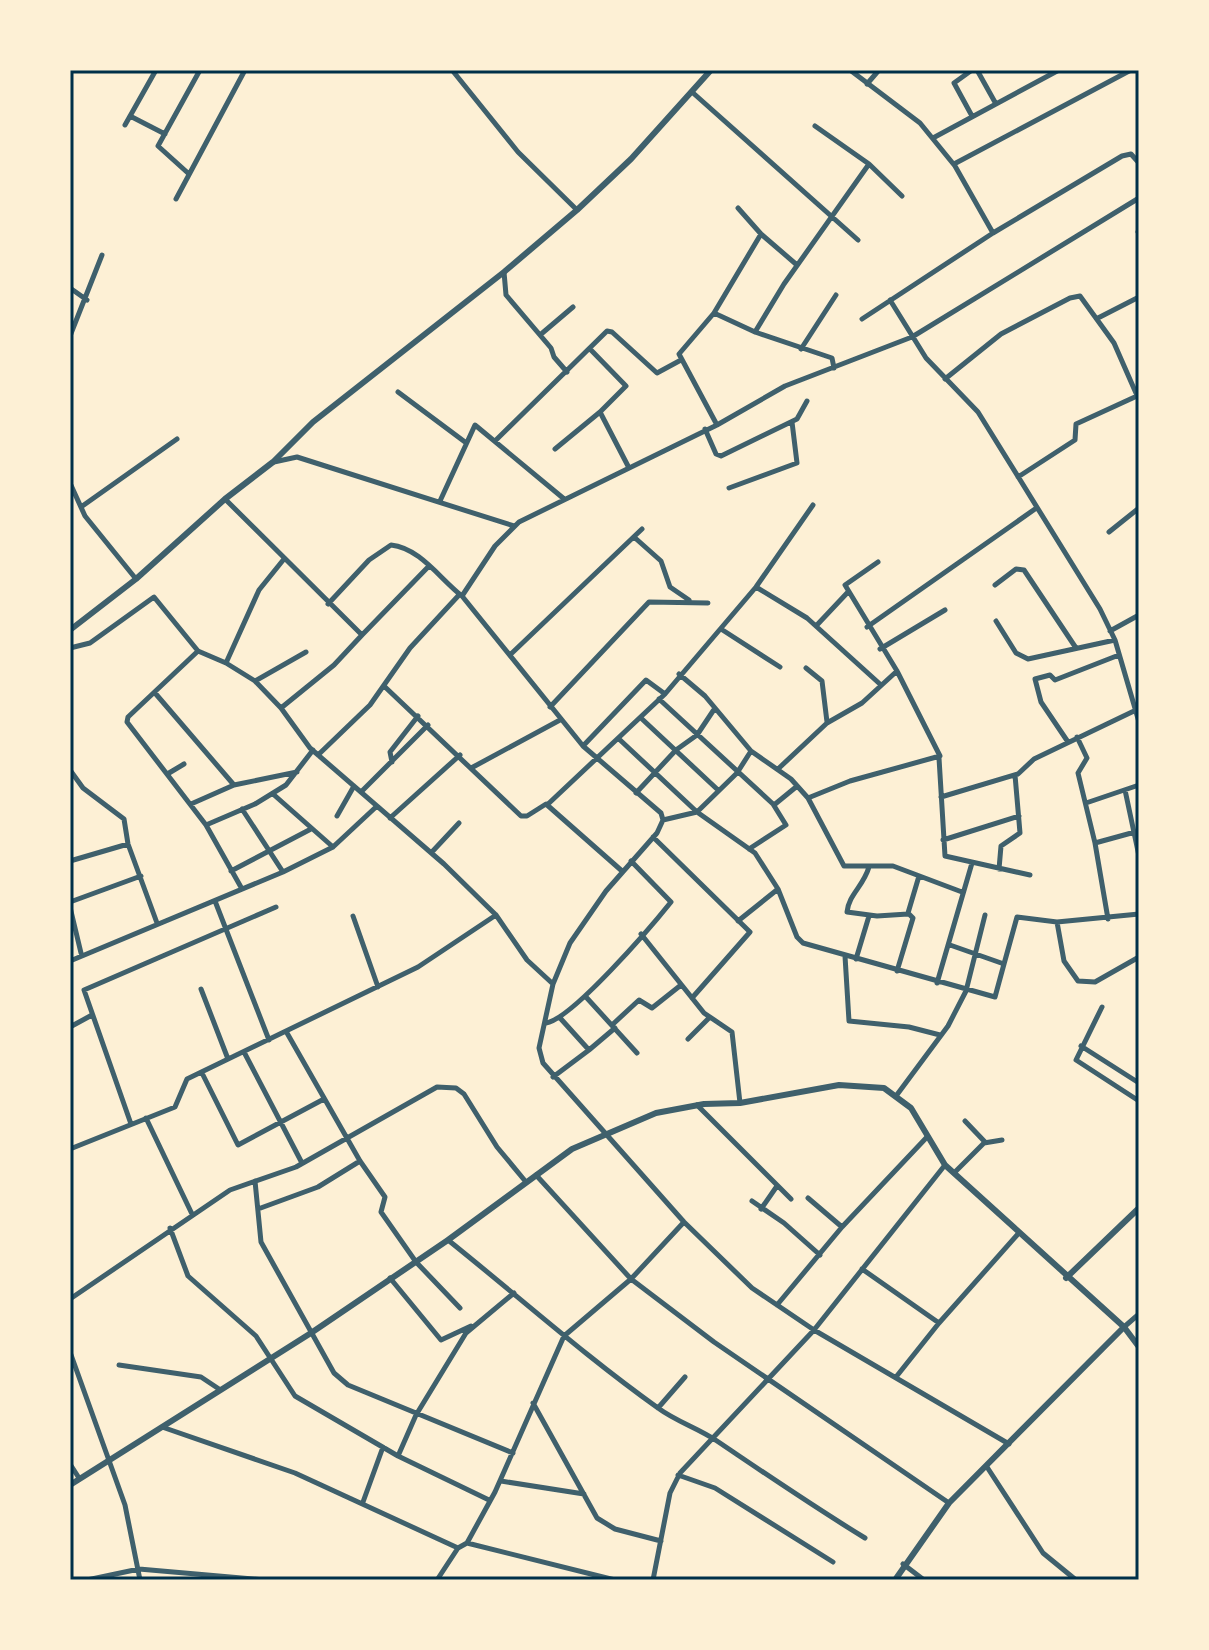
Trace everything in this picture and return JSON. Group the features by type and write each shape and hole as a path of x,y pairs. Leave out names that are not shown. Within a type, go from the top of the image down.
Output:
{"street":[{"path":"125,125 156,70"},
{"path":"189,174 159,151 200,70"},
{"path":"176,199 245,70"},
{"path":"452,70 518,152 577,210"},
{"path":"70,630 136,579 225,499 273,462 313,422 504,272 577,210 631,159 711,70"},
{"path":"850,70 920,123 954,164 993,233"},
{"path":"867,84 879,70"},
{"path":"972,116 954,83 974,70 996,104"},
{"path":"1036,70 1041,79"},
{"path":"933,138 1059,70"},
{"path":"954,164 1131,70"},
{"path":"692,92 858,240"},
{"path":"130,116 165,134"},
{"path":"815,126 869,164 902,196"},
{"path":"862,319 993,233 1122,156 1131,154 1139,163"},
{"path":"755,332 797,265 869,164"},
{"path":"206,825 273,794 315,752 366,709 410,648 461,596 495,546 514,526 563,498 717,425 785,386 912,337 1139,198"},
{"path":"738,208 761,234 797,265"},
{"path":"717,425 681,360 680,351 714,313 761,234"},
{"path":"70,336 87,300 102,255"},
{"path":"504,272 506,295 567,372"},
{"path":"70,288 87,300"},
{"path":"801,349 836,295"},
{"path":"1098,318 1139,297"},
{"path":"945,379 1001,334 1070,298 1084,299 1114,343 1138,398 1076,424 1075,440 1018,477"},
{"path":"890,300 912,337 945,379 978,412 1110,631 1137,716 1077,737 1034,759 1015,775 941,797"},
{"path":"540,335 573,307"},
{"path":"714,313 755,332 832,358 834,368"},
{"path":"495,441 609,331 657,373 681,360"},
{"path":"555,449 626,386 590,349"},
{"path":"398,392 465,442"},
{"path":"705,429 719,456 792,422 801,415 807,401"},
{"path":"600,412 628,467"},
{"path":"729,488 797,463 792,422"},
{"path":"440,501 475,425 563,498"},
{"path":"81,507 177,439"},
{"path":"273,462 297,457 514,526"},
{"path":"70,483 81,507 136,579"},
{"path":"225,499 362,635"},
{"path":"547,805 598,761 665,694 756,587 813,505"},
{"path":"1109,532 1139,508"},
{"path":"867,627 1035,509"},
{"path":"512,653 642,529"},
{"path":"634,537 661,561 670,587 692,602"},
{"path":"328,604 387,546 404,549 429,566 461,596 512,653 550,707 583,746 661,813 663,820"},
{"path":"226,663 259,590 284,559"},
{"path":"878,562 845,582 867,627 897,671 939,752 945,856 1030,875"},
{"path":"281,708 334,665 429,566"},
{"path":"995,585 1016,569 1024,570 1076,648"},
{"path":"756,587 816,626 881,685"},
{"path":"816,626 848,592"},
{"path":"70,648 90,643 154,597 198,651 226,663 255,681 281,708 315,752 431,853 496,915 527,960 553,984"},
{"path":"550,707 649,602 708,603"},
{"path":"880,649 945,610"},
{"path":"1110,631 1139,615"},
{"path":"996,621 1016,653 1024,658 1115,640"},
{"path":"721,629 780,667"},
{"path":"198,651 127,722 206,825 242,889"},
{"path":"255,681 306,652"},
{"path":"1068,742 1041,702 1035,679 1051,675 1055,680 1119,655"},
{"path":"806,668 822,681 827,723"},
{"path":"778,769 827,723 862,703 897,671"},
{"path":"679,674 715,708 751,751 778,769 808,798 844,866 893,866 962,892"},
{"path":"583,746 646,680 665,694"},
{"path":"384,686 429,725 521,816 527,816 541,804 547,805 622,871"},
{"path":"155,693 234,785"},
{"path":"659,699 773,804 787,823 749,849"},
{"path":"636,793 676,750 697,735 715,708"},
{"path":"392,762 390,752 418,716"},
{"path":"642,719 718,790"},
{"path":"473,767 560,720"},
{"path":"361,792 429,725"},
{"path":"1077,737 1087,758 1078,771 1108,919"},
{"path":"619,739 697,812 749,849 778,889 799,940 845,956 995,997 1017,918 1057,922 1139,914"},
{"path":"751,751 737,773 697,812 663,820 570,943 553,984 540,1054 553,1077 727,1266 814,1330 1010,1444"},
{"path":"390,818 460,755"},
{"path":"808,798 850,781 939,758"},
{"path":"169,773 184,764"},
{"path":"70,770 83,788 124,819 128,844 157,923"},
{"path":"191,804 234,785 297,772"},
{"path":"999,869 1001,846 1020,834 1015,775"},
{"path":"1086,803 1139,785"},
{"path":"337,816 354,786"},
{"path":"773,804 778,804 796,787"},
{"path":"1125,790 1139,856"},
{"path":"273,794 333,847"},
{"path":"70,961 81,953 283,872 333,847 377,806"},
{"path":"242,809 283,872"},
{"path":"943,840 1019,816"},
{"path":"431,853 459,823"},
{"path":"231,871 271,853 311,829"},
{"path":"1095,843 1135,832"},
{"path":"653,837 749,932 692,998"},
{"path":"70,861 128,844"},
{"path":"546,1023 561,1019 586,997 671,900 631,861"},
{"path":"937,983 972,863"},
{"path":"869,866 864,886 853,894 846,910 869,916 908,914 913,918 897,971"},
{"path":"81,953 70,905 141,876"},
{"path":"908,914 919,876"},
{"path":"738,921 778,889"},
{"path":"215,901 269,1040"},
{"path":"131,1124 84,992 86,987 276,907"},
{"path":"70,1149 175,1107 182,1084 418,967 496,915"},
{"path":"896,1096 940,1035 966,991 985,915"},
{"path":"353,916 379,987"},
{"path":"856,959 869,916"},
{"path":"1057,922 1064,961 1078,981 1095,982 1139,957"},
{"path":"641,934 709,1018 732,1032 740,1103"},
{"path":"950,945 1004,964"},
{"path":"845,956 849,1021 902,1026 940,1035"},
{"path":"553,1077 589,1050 639,1000 652,1008 681,985"},
{"path":"201,989 228,1059"},
{"path":"586,997 637,1053"},
{"path":"1102,1007 1081,1046 1077,1061 1139,1101"},
{"path":"70,1027 92,1015"},
{"path":"688,1039 709,1018"},
{"path":"561,1019 589,1050"},
{"path":"287,1033 360,1161 387,1200 381,1212 416,1262 460,1308"},
{"path":"1081,1046 1139,1084 1131,1096"},
{"path":"244,1052 302,1163"},
{"path":"202,1073 236,1144 324,1099"},
{"path":"70,1485 311,1333 448,1240 572,1149 656,1113 697,1105 740,1103 839,1085 875,1086 896,1096 911,1108 945,1165 1066,1278 1124,1327 1139,1347"},
{"path":"70,1299 101,1281 170,1228 230,1190 302,1163 430,1091 447,1086 464,1094 497,1147 526,1182"},
{"path":"697,1105 791,1199"},
{"path":"146,1118 192,1214"},
{"path":"965,1121 985,1142 995,1144 1002,1140"},
{"path":"777,1305 842,1227 927,1137"},
{"path":"954,1173 985,1142"},
{"path":"258,1209 318,1187 360,1161"},
{"path":"653,1580 670,1493 678,1475 814,1330 945,1165"},
{"path":"535,1175 631,1279 767,1378 949,1503"},
{"path":"255,1181 261,1242 341,1380 416,1415 513,1453"},
{"path":"761,1209 777,1186"},
{"path":"808,1198 842,1227"},
{"path":"752,1201 784,1223 820,1255"},
{"path":"1066,1278 1139,1208"},
{"path":"437,1580 458,1548 467,1543 501,1481 564,1336 631,1279 684,1222"},
{"path":"170,1228 188,1276 249,1329 295,1396 398,1456 489,1500"},
{"path":"896,1377 1018,1234"},
{"path":"448,1240 564,1336 658,1408 684,1426 714,1439 758,1472 865,1538"},
{"path":"862,1269 939,1323"},
{"path":"390,1278 441,1340 471,1326 514,1293"},
{"path":"895,1580 903,1564 949,1503 1139,1314"},
{"path":"398,1456 416,1415 471,1326"},
{"path":"70,1352 111,1460 140,1580"},
{"path":"119,1365 201,1377 219,1389"},
{"path":"658,1408 685,1377"},
{"path":"533,1403 604,1525 661,1541"},
{"path":"161,1427 295,1473 458,1548"},
{"path":"363,1502 383,1447"},
{"path":"70,1464 79,1478"},
{"path":"987,1467 1043,1553 1076,1580"},
{"path":"678,1475 715,1488 833,1562"},
{"path":"501,1481 584,1494"},
{"path":"467,1543 615,1580"},
{"path":"903,1564 924,1580"},
{"path":"87,1580 139,1569 264,1580"}]}
